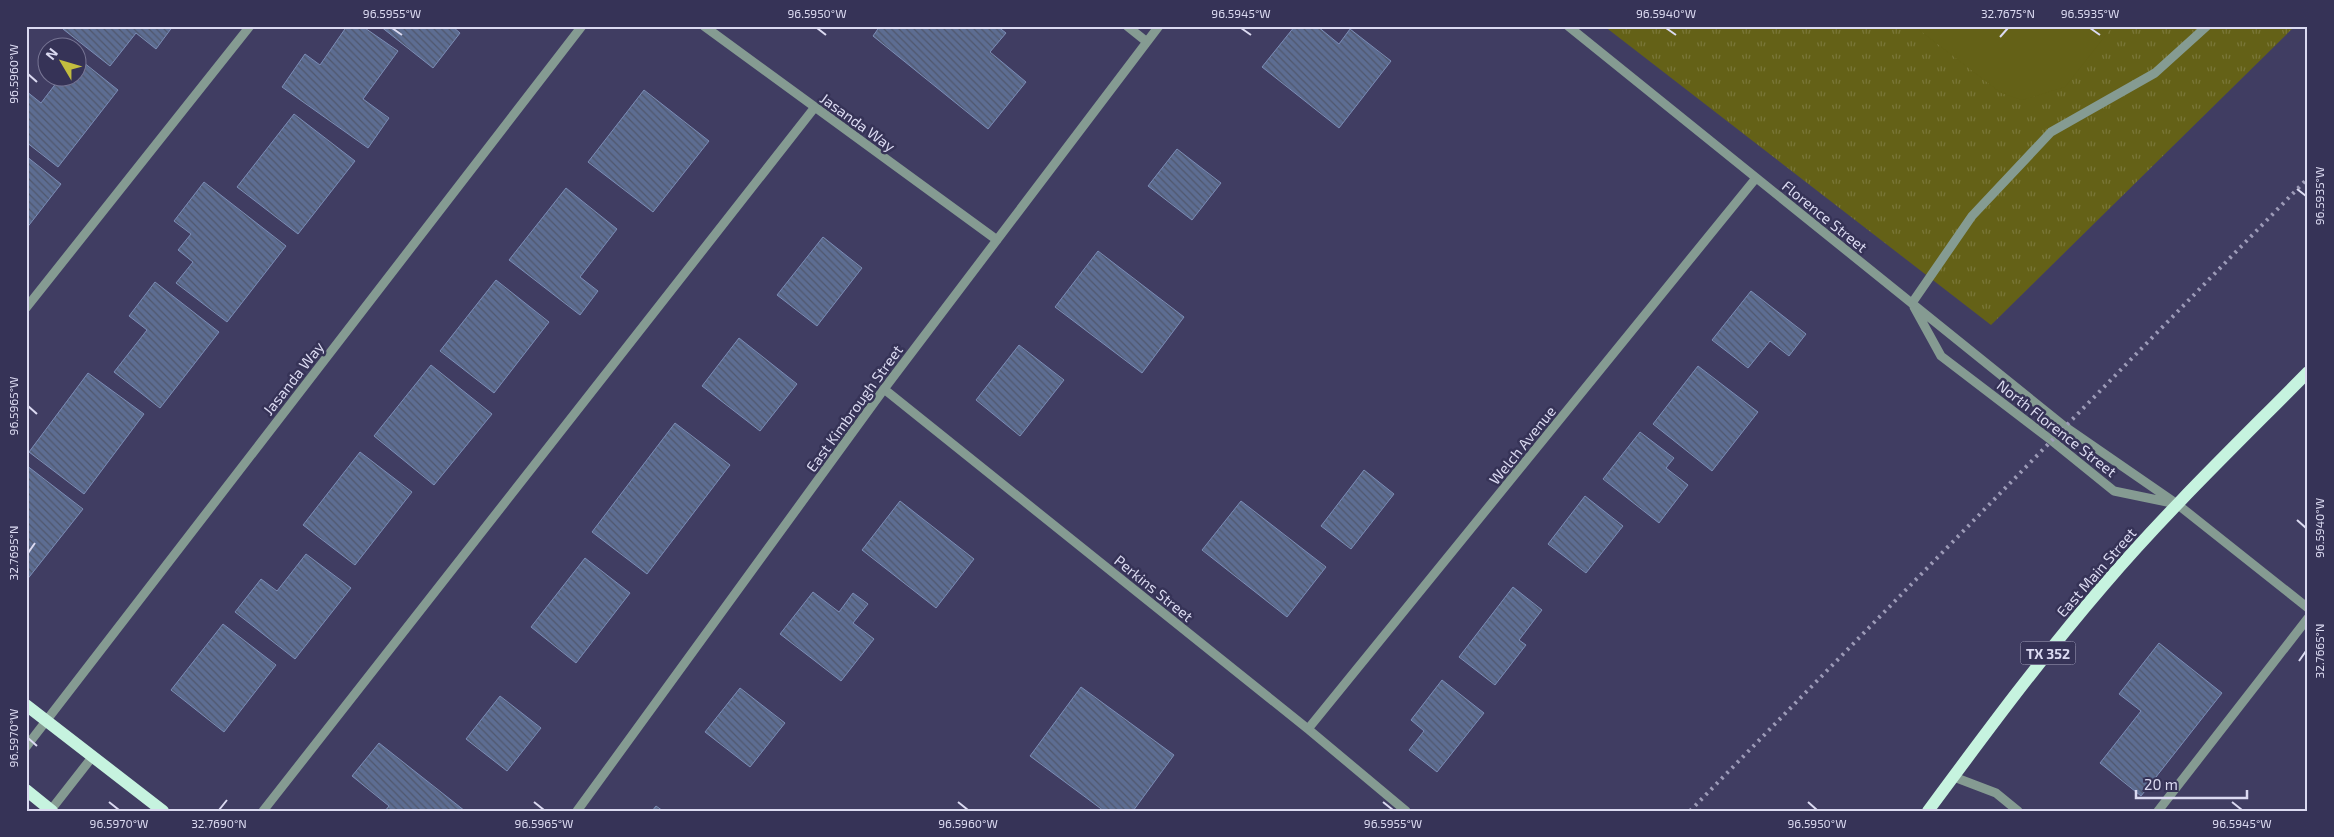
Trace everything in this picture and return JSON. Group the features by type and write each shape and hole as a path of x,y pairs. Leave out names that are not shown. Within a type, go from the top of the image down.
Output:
{"main road":[{"name":"East Main Street","path":"1928,811 2020,686 2103,585 2178,504 2308,372"},
{"path":"26,706 46,719 163,811"},
{"path":"26,790 51,810"}],"street":[{"path":"26,308 250,26"},
{"name":"Jasanda Way","path":"26,747 582,26"},
{"name":"Jasanda Way","path":"704,26 997,240"},
{"path":"1127,26 1147,42"},
{"name":"East Kimbrough Street","path":"577,811 884,389 1159,26"},
{"name":"Florence Street","path":"1568,26 2064,426"},
{"path":"1912,304 1972,216 2051,132 2156,73 2207,26"},
{"path":"262,811 815,107"},
{"name":"Welch Avenue","path":"1308,729 1756,178"},
{"name":"North Florence Street","path":"1912,304 1941,356 2114,491 2178,504"},
{"name":"Perkins Street","path":"884,389 1308,729 1406,811"},
{"name":"North Florence Street","path":"2064,426 2178,504"},
{"path":"2178,504 2308,608"},
{"path":"2158,811 2308,618"},
{"path":"51,810 93,756"},
{"path":"1954,777 1996,793 2018,811"}],"green space":[{"path":"1604,26 2295,26 1991,325"},
{"path":"1914,26 2113,26 2065,87 2022,100 2001,93"}],"building":[{"path":"65,26 173,26 156,49 136,33 110,66 88,49 88,38 74,38 63,29"},
{"path":"347,26 362,26 398,51 363,99 389,118 368,148 282,87 305,54 320,65"},
{"path":"380,26 452,26 460,33 433,68"},
{"path":"880,26 997,26 1006,33 990,52 1026,82 988,129 873,36"},
{"path":"1295,26 1317,26 1339,44 1350,29 1391,61 1339,128 1262,67"},
{"path":"88,66 118,90 58,167 26,142 26,91 41,103 52,88 88,88"},
{"path":"644,90 709,141 653,212 588,162"},
{"path":"294,114 355,161 298,234 237,187"},
{"path":"1177,149 1221,183 1192,220 1148,186"},
{"path":"26,156 61,184 26,229"},
{"path":"204,182 286,246 227,322 176,283 193,262 178,250 191,234 174,221"},
{"path":"566,188 617,229 580,277 598,291 580,315 509,260"},
{"path":"823,237 862,268 817,326 777,295"},
{"path":"1098,251 1184,317 1142,373 1055,307"},
{"path":"496,280 549,322 494,393 440,351"},
{"path":"155,282 219,332 160,408 114,372 147,330 129,316"},
{"path":"1751,291 1806,334 1789,356 1770,341 1748,368 1712,340"},
{"path":"739,338 797,384 760,431 702,386"},
{"path":"1019,345 1064,380 1020,436 976,400"},
{"path":"431,365 492,414 434,485 374,436"},
{"path":"1698,366 1758,412 1712,471 1653,424"},
{"path":"88,373 144,414 84,494 29,452"},
{"path":"675,423 730,465 647,574 592,532"},
{"path":"1640,432 1674,458 1666,468 1688,485 1659,523 1603,479"},
{"path":"360,452 412,492 355,565 303,525"},
{"path":"26,465 83,509 26,581"},
{"path":"1364,470 1394,494 1351,549 1321,526"},
{"path":"1585,496 1623,526 1586,573 1548,544"},
{"path":"900,501 974,559 936,608 862,550"},
{"path":"1241,501 1326,567 1287,617 1202,550"},
{"path":"306,554 351,588 295,659 235,612 261,579 277,591"},
{"path":"585,558 630,593 576,663 531,627"},
{"path":"1513,587 1542,610 1519,640 1526,645 1495,685 1459,657"},
{"path":"813,592 839,612 853,593 868,604 853,623 874,639 841,681 780,634"},
{"path":"223,624 276,665 224,732 171,690"},
{"path":"2159,643 2222,693 2141,796 2100,763 2141,711 2119,694"},
{"path":"1442,680 1484,713 1437,772 1409,750 1424,731 1411,720"},
{"path":"1081,687 1174,755 1133,811 1104,811 1030,756"},
{"path":"740,688 785,723 750,767 705,732"},
{"path":"500,696 541,728 507,771 466,739"},
{"path":"379,743 465,811 385,811 389,806 352,776"},
{"path":"656,806 663,811 652,811"}],"railway":[{"path":"1690,811 2308,178"}]}
